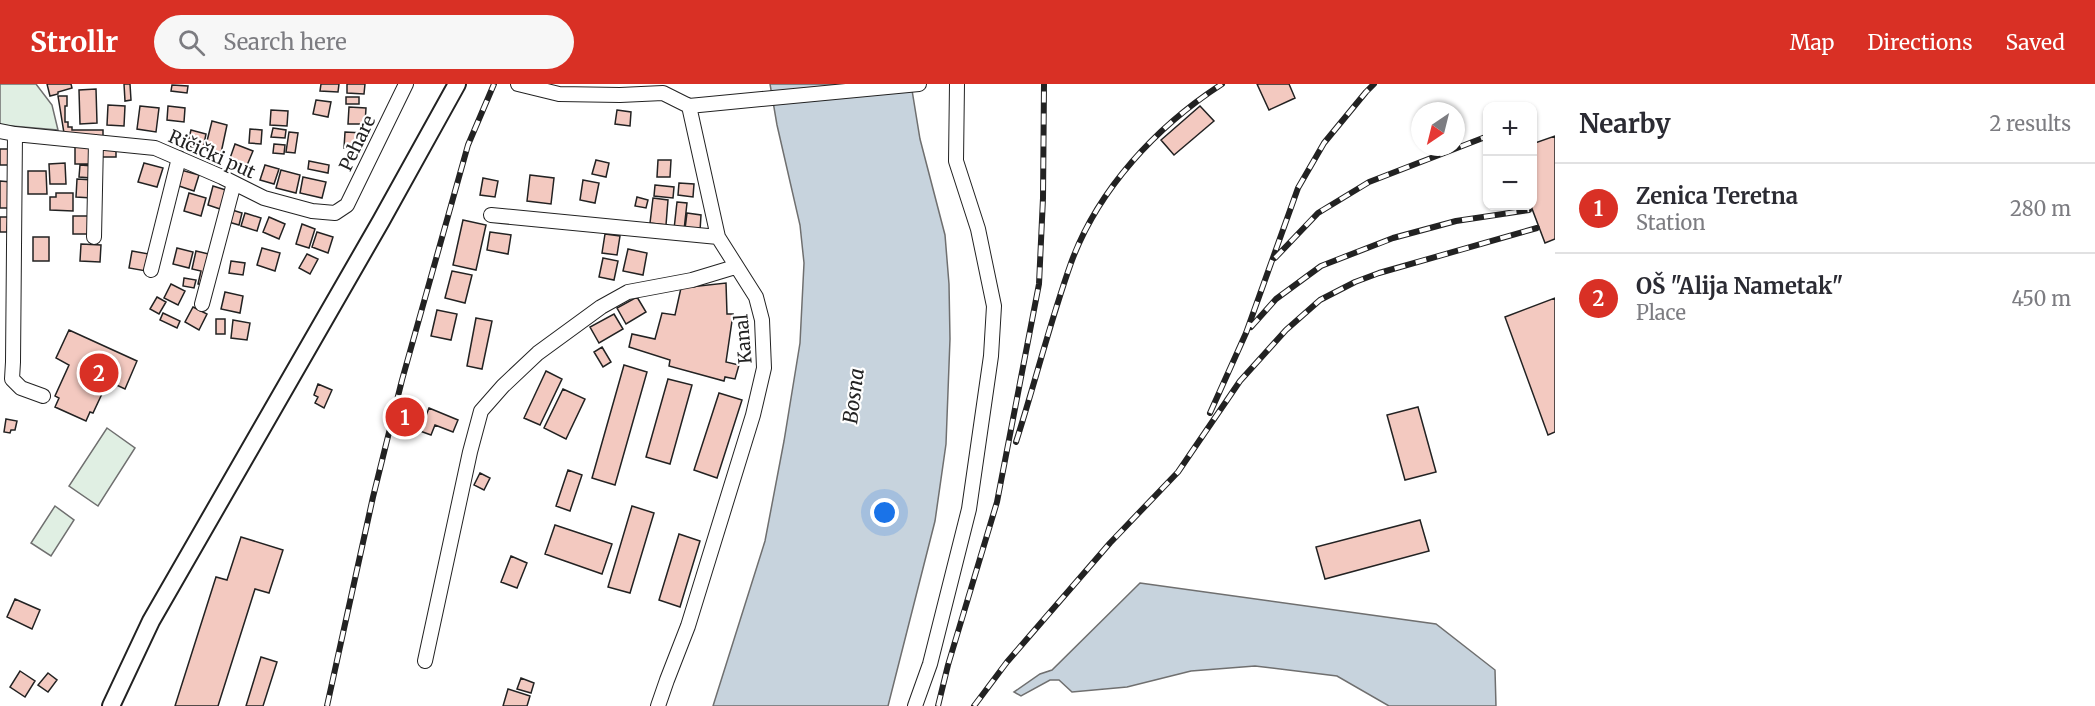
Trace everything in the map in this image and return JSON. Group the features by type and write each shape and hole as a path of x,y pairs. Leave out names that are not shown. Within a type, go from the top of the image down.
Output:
{"main road":[{"path":"111,706 156,611 381,221 457,84"}],"street":[{"name":"Pehare","path":"335,213 347,206 406,84"},
{"path":"518,84 534,90 559,94 663,93 689,106 919,84"},
{"path":"915,706 930,664 969,508 991,356 994,306 978,230 956,161 957,84"},
{"name":"Kanal","path":"658,706 688,626 753,415 764,368 762,321 756,297 718,237 689,106"},
{"name":"Ričički put","path":"0,131 155,148 264,198 312,211 335,213"},
{"path":"15,134 12,379 21,388 43,396"},
{"path":"94,237 96,142"},
{"path":"151,270 179,158"},
{"path":"202,304 234,183"},
{"path":"491,215 718,237"},
{"path":"426,660 470,452 481,411 503,386 538,353 601,307 628,292 692,280 735,267"}],"green space":[{"path":"0,84 36,84 52,105 58,130 0,125"},
{"path":"107,428 135,448 98,506 69,486"},
{"path":"55,506 74,520 51,556 31,543"}],"water":[{"name":"Bosna","path":"770,84 911,84 920,139 945,235 950,339 946,444 935,521 888,706 713,706 765,541 800,343 804,263 800,225"},
{"path":"1140,583 1436,624 1495,670 1496,706 1389,706 1337,676 1255,666 1191,671 1127,687 1072,692 1059,680 1050,680 1021,696 1014,692 1040,674 1052,670"}],"building":[{"path":"47,84 71,84 72,88 50,96"},
{"path":"124,84 130,84 131,100 125,101"},
{"path":"321,84 339,84 338,92 320,91"},
{"path":"347,84 365,84 364,94 347,93"},
{"path":"1257,84 1289,84 1295,98 1269,110"},
{"path":"172,85 188,86 187,93 171,91"},
{"path":"96,89 97,123 80,124 79,90"},
{"path":"58,96 67,96 65,122 68,122 68,127 72,127 72,130 103,130 103,139 64,133"},
{"path":"346,97 359,97 359,104 346,104"},
{"path":"316,100 331,102 328,117 313,114"},
{"path":"108,105 125,106 124,126 107,125"},
{"path":"140,106 159,108 156,132 137,129"},
{"path":"168,106 185,108 184,122 167,120"},
{"path":"1200,106 1214,121 1174,155 1161,140"},
{"path":"349,107 366,108 365,124 348,124"},
{"path":"271,110 288,111 287,126 270,125"},
{"path":"617,110 631,112 630,126 615,124"},
{"path":"212,121 227,125 221,153 213,151 215,146 206,145"},
{"path":"273,128 286,130 285,138 271,137"},
{"path":"250,129 262,130 261,144 249,143"},
{"path":"191,130 206,134 203,149 187,146"},
{"path":"289,132 298,133 295,153 286,152"},
{"path":"345,132 363,133 362,150 344,148"},
{"path":"1555,136 1555,239 1545,243 1533,210 1537,210 1537,142"},
{"path":"235,144 253,151 245,170 228,164"},
{"path":"274,144 285,145 284,154 273,153"},
{"path":"75,146 94,147 94,164 75,164"},
{"path":"100,147 116,148 116,157 100,157"},
{"path":"0,149 8,149 8,165 0,165"},
{"path":"596,160 609,163 606,177 592,174"},
{"path":"658,160 671,160 670,177 657,177"},
{"path":"309,161 329,165 328,173 308,169"},
{"path":"65,163 66,184 50,184 49,164"},
{"path":"144,163 163,168 157,187 138,182"},
{"path":"80,165 93,166 92,178 79,177"},
{"path":"265,165 279,169 274,184 260,180"},
{"path":"181,170 199,175 194,191 176,185"},
{"path":"281,170 300,175 296,193 276,188"},
{"path":"28,171 46,171 47,194 28,194"},
{"path":"530,175 554,178 551,204 527,201"},
{"path":"303,177 326,182 322,198 300,193"},
{"path":"483,178 498,181 495,197 480,195"},
{"path":"77,179 93,180 92,198 76,197"},
{"path":"583,180 599,183 595,203 580,200"},
{"path":"0,181 11,182 11,208 0,208"},
{"path":"679,183 694,184 693,197 678,195"},
{"path":"655,185 674,187 673,198 654,196"},
{"path":"213,186 229,191 223,210 208,205"},
{"path":"56,193 73,193 73,211 50,210 50,197 56,197"},
{"path":"189,193 206,198 201,216 184,211"},
{"path":"637,197 648,200 646,208 635,206"},
{"path":"653,198 668,200 666,225 650,223"},
{"path":"677,202 687,203 684,230 674,229"},
{"path":"229,209 242,213 239,225 225,221"},
{"path":"245,213 261,218 257,231 241,226"},
{"path":"687,213 701,215 700,231 685,229"},
{"path":"73,216 92,216 92,234 73,234"},
{"path":"0,217 8,217 7,232 0,232"},
{"path":"269,217 285,224 279,239 263,232"},
{"path":"463,220 486,225 476,270 453,265"},
{"path":"302,224 315,229 309,248 296,244"},
{"path":"317,232 333,237 328,253 312,247"},
{"path":"490,232 511,235 508,254 487,250"},
{"path":"605,234 620,236 617,255 602,253"},
{"path":"33,237 49,237 49,261 33,261"},
{"path":"81,244 101,245 100,262 80,261"},
{"path":"177,248 193,252 189,268 173,264"},
{"path":"262,248 280,253 275,271 257,265"},
{"path":"628,249 647,253 643,275 623,271"},
{"path":"132,251 149,254 146,271 129,268"},
{"path":"196,251 213,255 206,286 198,284 201,271 192,269"},
{"path":"307,254 318,259 310,274 299,268"},
{"path":"603,258 618,261 614,280 599,277"},
{"path":"231,261 245,263 243,275 229,273"},
{"path":"452,271 472,275 465,303 445,298"},
{"path":"184,278 196,280 194,288 183,286"},
{"path":"726,283 727,314 733,314 726,362 739,365 735,379 725,377 724,381 669,366 670,360 629,347 632,334 655,339 662,313 675,315 681,288"},
{"path":"171,284 185,291 178,305 164,298"},
{"path":"225,292 243,296 240,313 221,309"},
{"path":"157,297 166,302 159,314 150,309"},
{"path":"637,297 646,312 626,324 617,308"},
{"path":"1555,298 1555,432 1548,435 1505,317"},
{"path":"193,307 207,314 199,330 185,322"},
{"path":"437,310 457,314 451,340 431,336"},
{"path":"163,313 180,321 177,328 160,320"},
{"path":"614,314 623,329 599,343 590,327"},
{"path":"476,318 492,321 482,369 467,366"},
{"path":"216,319 225,319 225,334 216,334"},
{"path":"233,320 250,323 247,340 231,338"},
{"path":"69,330 137,361 125,389 108,381 93,413 90,412 86,421 55,407 59,398 55,396 69,365 56,358"},
{"path":"602,347 611,362 603,367 594,352"},
{"path":"624,365 647,372 615,485 592,478"},
{"path":"546,371 562,379 540,425 524,418"},
{"path":"668,379 692,385 670,464 646,457"},
{"path":"318,384 332,390 324,408 315,403 318,397 314,395"},
{"path":"563,389 585,399 566,439 544,428"},
{"path":"719,393 742,400 717,478 694,470"},
{"path":"1418,407 1436,472 1405,480 1387,415"},
{"path":"429,408 458,420 453,432 435,425 431,435 420,431"},
{"path":"6,419 17,421 15,430 11,430 10,433 4,432"},
{"path":"568,470 582,475 570,511 556,506"},
{"path":"480,473 490,478 484,490 474,485"},
{"path":"632,506 654,513 630,593 608,587"},
{"path":"1420,520 1429,551 1325,579 1316,547"},
{"path":"555,525 612,544 602,574 545,554"},
{"path":"679,534 700,541 680,607 659,600"},
{"path":"241,537 283,550 269,593 255,589 218,706 175,706 216,577 227,580"},
{"path":"511,556 527,563 517,588 501,582"},
{"path":"15,599 40,610 32,629 7,617"},
{"path":"261,657 277,662 263,706 246,706"},
{"path":"20,671 35,681 25,697 10,687"},
{"path":"48,673 57,680 48,692 38,685"},
{"path":"521,678 534,683 531,693 517,689"},
{"path":"508,689 530,696 527,706 503,706"}],"railway":[{"path":"327,706 373,497 402,380 468,145 494,84"},
{"path":"938,706 997,502 1039,284 1043,198 1044,84"},
{"path":"1016,442 1071,263 1097,210 1132,162 1153,140 1175,119 1222,84"},
{"path":"1210,413 1246,333 1298,188 1324,143 1374,84"},
{"path":"1275,258 1318,213 1369,182 1483,138"},
{"path":"1251,327 1276,299 1321,266 1393,238 1456,221 1529,210"},
{"path":"974,706 1007,662 1110,543 1178,472 1240,381 1286,330 1320,300 1355,282 1379,273 1537,228"}],"place":[{"name":"OŠ \"Alija Nametak\"","path":"99,373"},
{"name":"Zenica Teretna","path":"405,417"}]}
